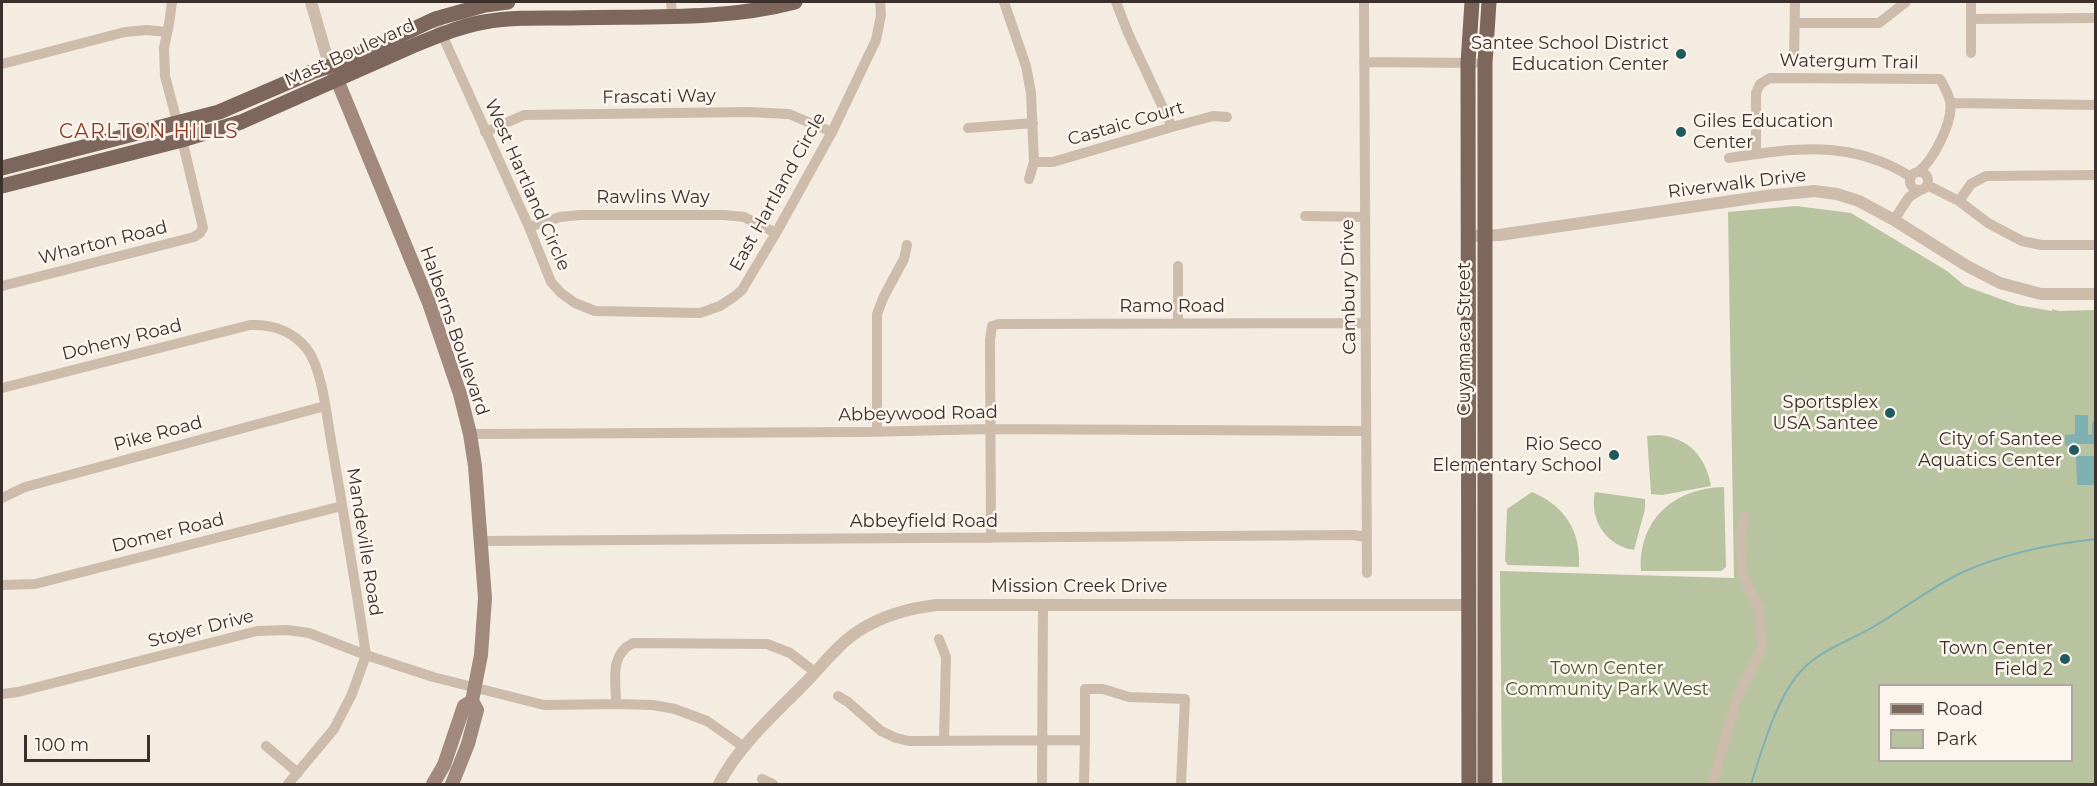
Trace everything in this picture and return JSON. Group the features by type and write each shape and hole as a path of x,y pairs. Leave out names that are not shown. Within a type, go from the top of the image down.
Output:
{"main road":[{"name":"Mast Boulevard","path":"2,168 219,112 375,48 435,19 485,5 508,2"},
{"name":"Mast Boulevard","path":"2,186 182,140 241,122 442,34 484,22 671,9 764,9 795,2"},
{"name":"Cuyamaca Street","path":"1469,784 1468,63 1472,2"},
{"name":"Cuyamaca Street","path":"1485,784 1485,63 1490,2"},
{"name":"Halberns Boulevard","path":"331,65 429,303 460,394 470,434 476,466 485,611 474,695"},
{"path":"1469,490 1486,491"},
{"path":"433,784 444,765 464,706 474,695"},
{"path":"452,784 468,744 477,710 474,695"}],"street":[{"path":"172,2 164,48 164,66 182,140"},
{"name":"Halberns Boulevard","path":"311,2 331,65"},
{"name":"East Hartland Circle","path":"633,312 700,313 720,306 742,290 832,132 876,40 881,15 880,2"},
{"path":"1004,2 1026,66 1033,123 1034,162 1029,179"},
{"path":"1116,2 1128,33 1173,127"},
{"name":"Cambury Drive","path":"1365,2 1365,537 1367,573"},
{"path":"1794,62 1795,2"},
{"path":"1795,23 1879,23 1906,2"},
{"path":"1971,2 1971,53"},
{"path":"1971,19 2096,18"},
{"name":"West Hartland Circle","path":"435,19 529,227 551,282 575,303 596,311 633,312"},
{"path":"2,64 125,33 147,30 167,32"},
{"path":"1365,62 1485,63"},
{"name":"Watergum Trail","path":"1756,154 1756,93 1760,84 1770,78 1940,80 1951,103"},
{"path":"1894,220 1920,179 1947,127 1951,103 2096,105"},
{"name":"Frascati Way","path":"485,132 524,115 748,112 789,114 832,132"},
{"name":"Castaic Court","path":"1034,162 1053,162 1213,116 1227,117"},
{"path":"968,128 1033,123"},
{"name":"Wharton Road","path":"2,286 194,237 200,233 203,228 182,140"},
{"path":"1729,158 1817,148 1850,151 1895,167 1920,179 1959,201 1988,223 2022,241 2041,245 2096,246"},
{"path":"1959,201 1971,184 1986,176 2096,175"},
{"name":"Riverwalk Drive","path":"1468,236 1485,236 1756,197 1814,191 1837,194 1859,201 2000,284 2041,294 2096,294"},
{"name":"Rawlins Way","path":"529,227 560,217 580,215 724,215 744,217 776,233"},
{"path":"1305,216 1365,217"},
{"path":"876,432 877,314 904,259 907,245"},
{"path":"1178,266 1178,324"},
{"name":"Ramo Road","path":"989,429 990,340 992,326 999,324 1366,322"},
{"name":"Doheny Road","path":"2,388 250,325"},
{"name":"Mandeville Road","path":"250,325 265,325 279,329 301,343 315,365 325,406 366,655 352,694 334,729 288,784"},
{"name":"Pike Road","path":"2,498 25,487 325,406"},
{"path":"989,429 991,538"},
{"name":"Abbeywood Road","path":"470,434 876,432 989,429 1366,431"},
{"name":"Domer Road","path":"2,585 35,584 342,506"},
{"path":"1712,784 1736,701 1762,647 1759,608 1743,576 1740,537 1745,516"},
{"name":"Abbeyfield Road","path":"482,541 1343,535 1365,537"},
{"name":"Mission Creek Drive","path":"719,784 744,747 847,640 871,624 897,613 937,605 1467,605"},
{"path":"1042,784 1043,605"},
{"name":"Stoyer Drive","path":"2,693 18,692 267,630 288,630 309,633 474,695 544,705 653,705 686,712 717,727 744,747"},
{"path":"939,639 945,657 944,741"},
{"path":"616,704 616,657 624,648 633,643 767,644 790,653 815,672"},
{"path":"1084,784 1085,689 1103,689 1129,697 1185,699 1181,784"},
{"path":"838,696 881,731 909,741 1085,740"},
{"path":"266,746 298,773"},
{"path":"762,779 773,784"}],"green space":[{"name":"Town Center Community Park West","path":"1796,206 1851,213 1947,271 1965,286 2017,305 2052,311 2052,309 2059,311 2095,310 2095,784 1502,784 1500,571 1734,578 1728,212"},
{"path":"1659,435 1679,440 1694,451 1705,466 1711,486 1662,495 1651,494 1647,436"},
{"path":"1724,487 1726,567 1721,571 1641,571 1646,536 1653,522 1663,510 1675,500 1690,493"},
{"path":"1532,492 1554,505 1569,521 1577,542 1579,567 1508,565 1505,561 1507,509"},
{"path":"1595,492 1645,499 1645,509 1634,550 1615,543 1602,530 1595,512"}],"water":[{"path":"2075,415 2088,415 2088,434 2090,435 2095,419 2095,444 2075,444 2073,441 2071,446 2065,446 2065,435 2075,434"},
{"path":"2076,456 2095,456 2095,485 2077,485"}],"waterway":[{"path":"1751,784 1765,740 1785,693 1803,669 1818,656 1873,627 1963,572 2028,550 2096,539"}],"place":[{"name":"Santee School District Education Center","path":"1681,54"},
{"name":"Giles Education Center","path":"1681,132"},
{"name":"Sportsplex USA Santee","path":"1890,413"},
{"name":"City of Santee Aquatics Center","path":"2074,450"},
{"name":"Rio Seco Elementary School","path":"1614,455"},
{"name":"Town Center Field 2","path":"2065,659"}],"district":[{"name":"CARLTON HILLS","path":"149,132"}]}
